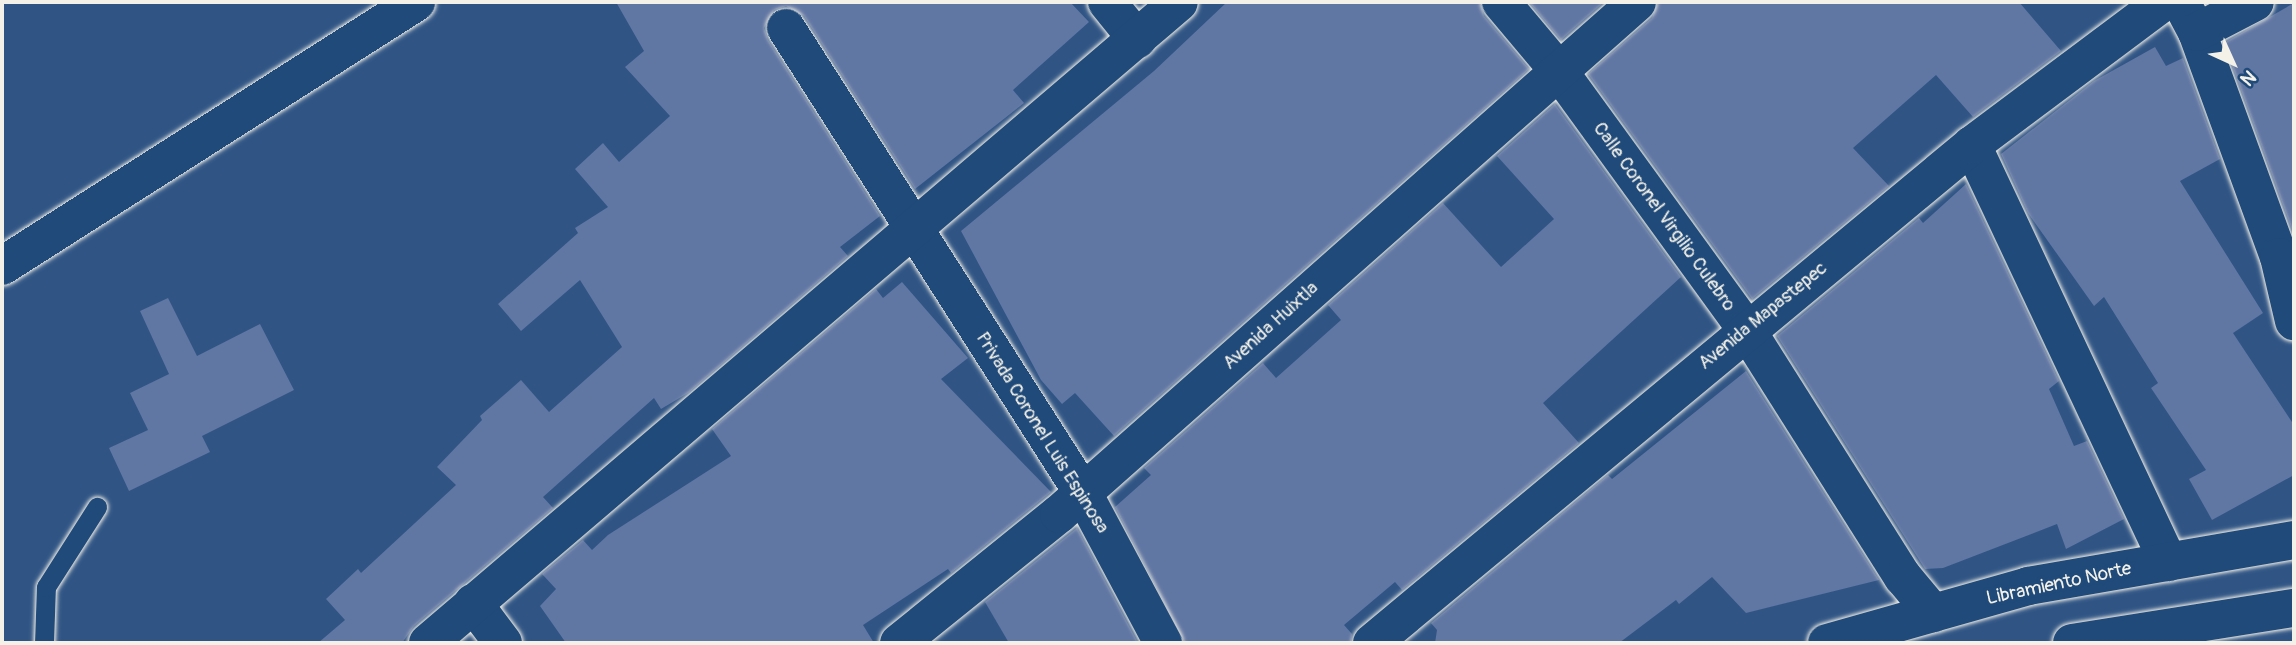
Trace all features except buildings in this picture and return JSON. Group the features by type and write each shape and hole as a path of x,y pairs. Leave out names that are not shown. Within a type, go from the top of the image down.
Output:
{"main road":[{"path":"2,266 416,2"},
{"path":"1107,2 1137,39"},
{"path":"428,643 1179,2"},
{"name":"Calle Coronel Virgilio Culebro","path":"1502,2 1558,70 1746,329 1903,577 1933,613"},
{"name":"Avenida Huixtla","path":"899,643 1083,493 1637,2"},
{"name":"Avenida Mapastepec","path":"1372,643 1746,329 1972,145 2164,2"},
{"path":"2255,2 2189,17 2287,253 2294,321"},
{"name":"Privada Coronel Luis Espinosa","path":"786,28 1083,493 1163,643"},
{"path":"1972,145 2168,562"},
{"name":"Libramiento Norte","path":"1826,643 2028,586 2294,540"},
{"path":"473,603 503,643"},
{"path":"2072,643 2294,608"}],"lane":[{"path":"44,643 46,587 97,507"}]}
